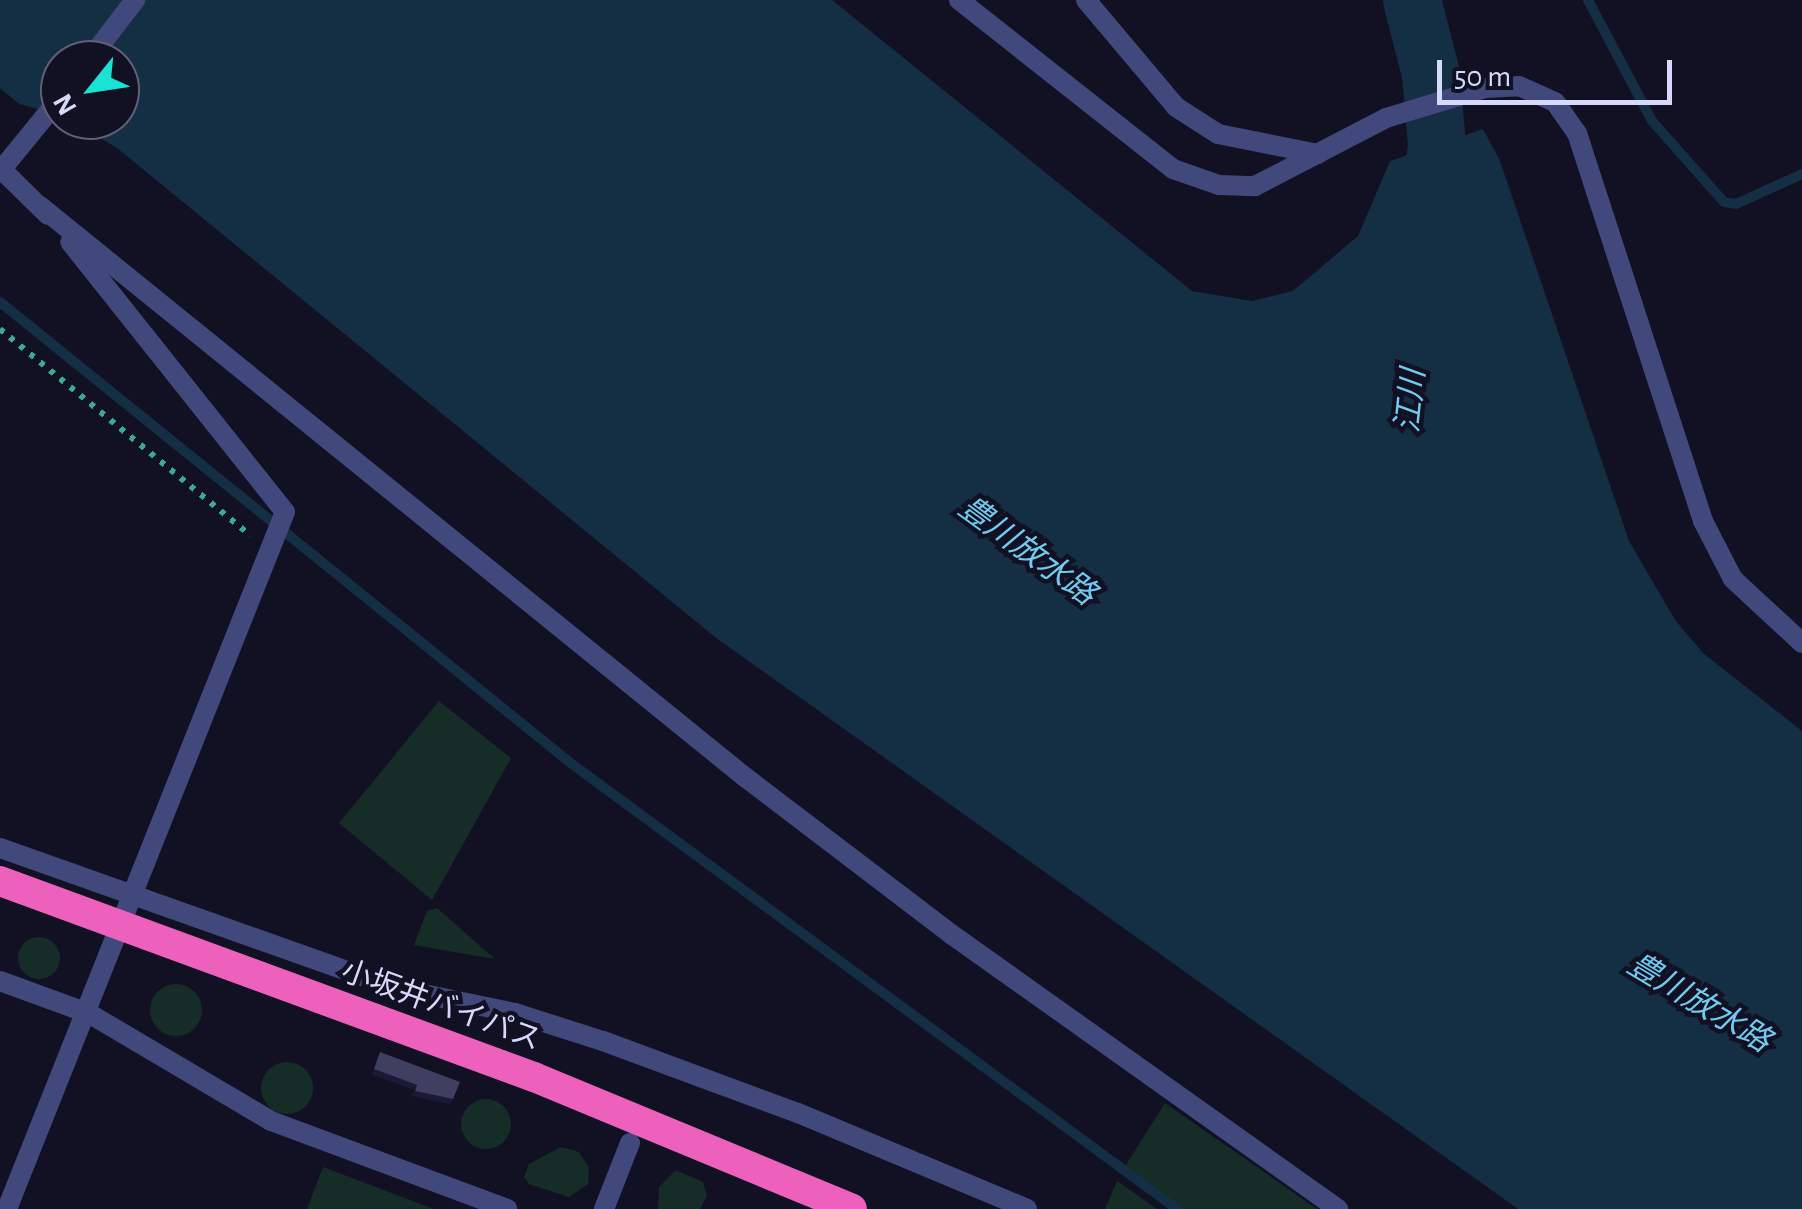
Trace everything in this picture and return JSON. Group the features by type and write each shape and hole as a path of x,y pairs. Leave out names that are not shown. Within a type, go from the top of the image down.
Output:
{"highway":[{"name":"小坂井バイパス","path":"0,881 534,1077 852,1209"}],"street":[{"path":"104,40 135,0"},
{"path":"959,0 1173,169 1218,184 1255,186 1386,118 1485,88 1519,86 1555,102 1577,132 1702,521 1733,579 1802,644"},
{"path":"1086,0 1176,107 1218,134 1318,154"},
{"path":"7,1209 90,1014 267,549 285,512 6,164 40,122"},
{"path":"40,206 746,778 951,934 1338,1209"},
{"path":"0,848 134,900 394,988 515,1012 603,1041 798,1113 1027,1209"},
{"path":"0,982 90,1014 272,1121 506,1209"},
{"path":"604,1209 630,1143"}],"path":[{"path":"0,329 267,549"}],"green space":[{"path":"439,701 511,758 432,900 339,823"},
{"path":"437,908 495,959 414,945 427,911"},
{"path":"39,937 54,943 60,958 54,973 39,979 24,973 18,958 24,943"},
{"path":"176,984 194,992 202,1010 194,1028 176,1036 158,1028 150,1010 158,992"},
{"path":"287,1062 305,1070 313,1088 305,1106 287,1114 269,1106 261,1088 269,1070"},
{"path":"486,1099 504,1106 511,1124 504,1142 486,1149 468,1142 461,1124 468,1106"},
{"path":"1165,1103 1317,1209 1182,1209 1124,1168"},
{"path":"561,1147 579,1152 589,1168 588,1184 569,1197 529,1184 524,1177 529,1164"},
{"path":"323,1167 434,1209 307,1209"},
{"path":"676,1170 703,1182 707,1196 700,1209 658,1209 659,1187"},
{"path":"1117,1181 1157,1209 1105,1209"}],"water":[{"name":"豊川放水路","path":"0,0 832,0 1192,291 1252,301 1293,291 1358,236 1390,161 1483,129 1500,161 1629,541 1675,620 1703,653 1802,731 1802,1209 1518,1209 715,637 104,140 140,140 140,40 40,40 40,110 19,104 0,88"}],"building":[{"path":"380,1052 460,1082 453,1099 415,1091 417,1085 374,1069"}],"waterway":[{"name":"江川","path":"1412,0 1431,74 1437,145 1429,222"},
{"path":"1588,0 1652,121 1724,202 1736,204 1802,174"},
{"path":"0,302 572,764 1177,1209"}]}
